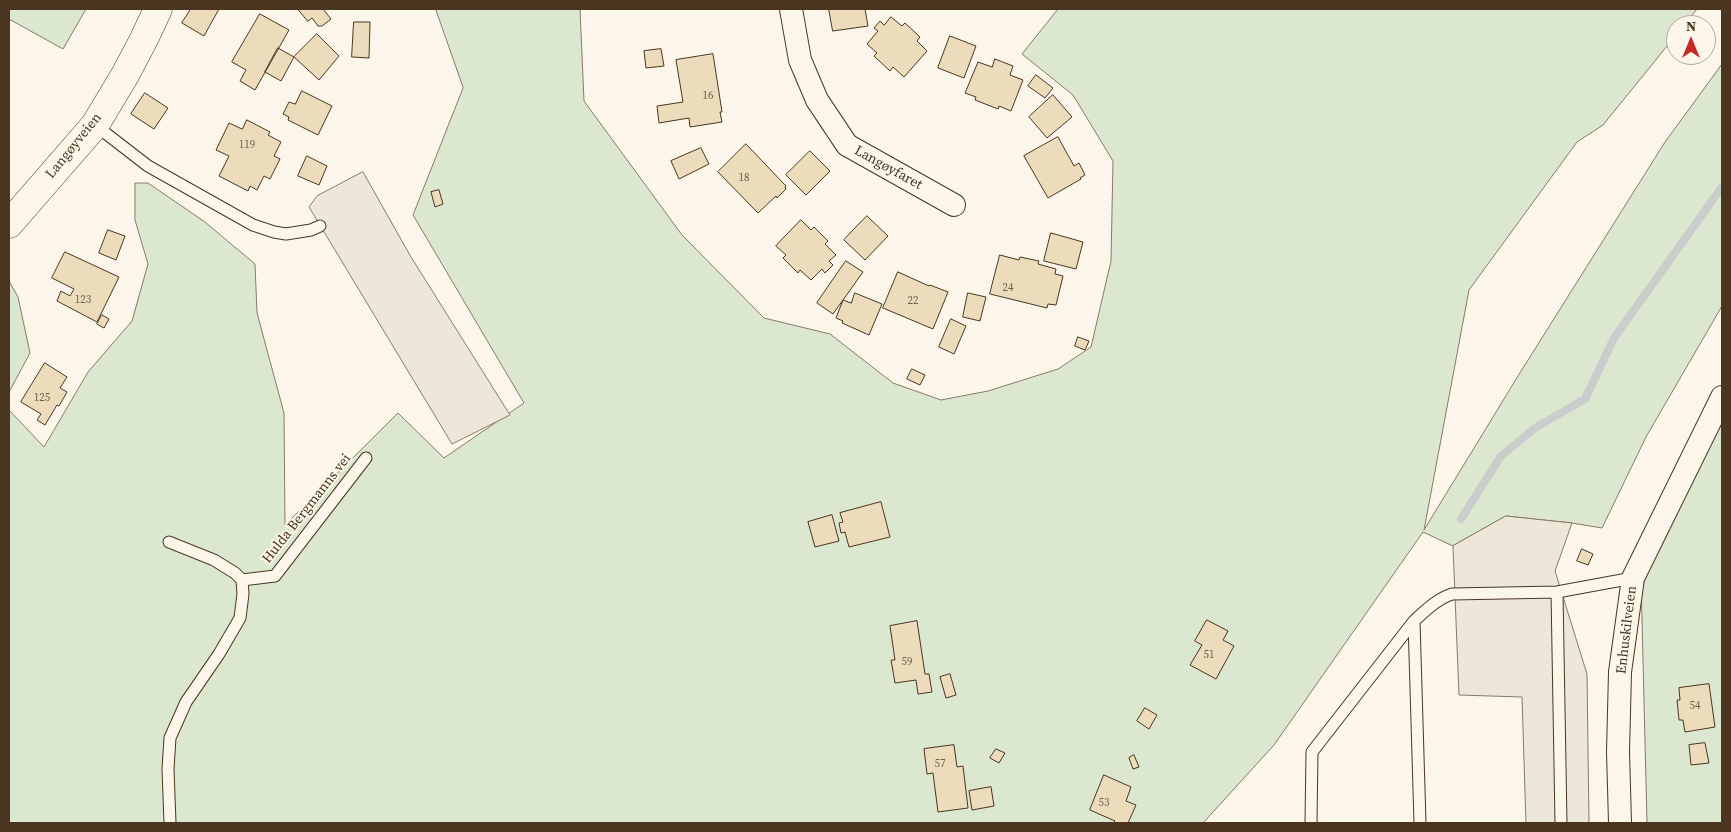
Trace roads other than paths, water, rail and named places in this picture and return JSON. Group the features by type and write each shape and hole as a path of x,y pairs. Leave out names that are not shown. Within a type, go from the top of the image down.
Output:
{"main road":[{"name":"Langøyveien","path":"16,215 94,125 125,75 158,9"}],"street":[{"name":"Langøyfaret","path":"791,9 800,60 816,100 847,145 954,205"},
{"name":"Enhuskilveien","path":"1620,823 1618,752 1620,672 1633,578 1722,397"}],"lane":[{"path":"94,125 148,166 253,225 286,234 311,230 320,226"},
{"name":"Hulda Bergmanns vei","path":"242,580 275,576 366,458"},
{"path":"169,542 214,560 235,573 242,580 243,594 240,618 219,654 186,702 170,738 168,769 170,823"},
{"path":"1311,823 1312,752 1414,621 1442,597 1452,594 1557,592 1633,578"},
{"path":"1557,592 1561,823"},
{"path":"1414,621 1420,823"}],"waterway":[{"path":"1461,519 1501,456 1535,428 1585,399 1614,338 1722,187"}]}
